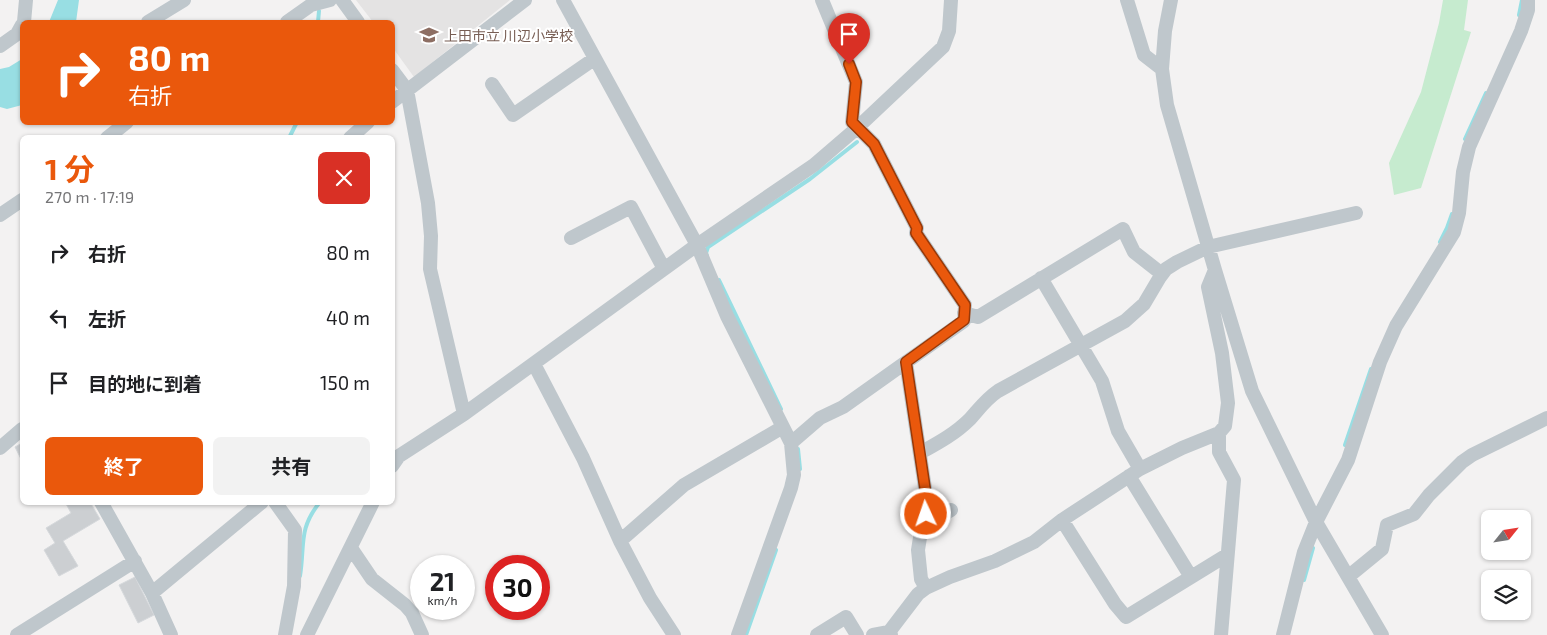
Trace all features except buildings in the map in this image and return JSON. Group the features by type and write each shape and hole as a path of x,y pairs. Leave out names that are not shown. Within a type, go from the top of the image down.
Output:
{"street":[{"path":"24,20 26,0"},
{"path":"151,20 184,0"},
{"path":"290,20 311,5 330,0"},
{"path":"342,0 357,20"},
{"path":"395,100 525,0"},
{"path":"562,0 697,245 732,313 791,443 794,475 791,488 738,635"},
{"path":"791,443 820,418 843,408 964,320 965,305 916,233 917,228 874,144 852,122 856,82 822,0"},
{"path":"395,461 398,456 464,414 697,245 814,165 857,128 943,47 949,31 951,0"},
{"path":"1127,0 1144,55 1162,70"},
{"path":"1171,0 1165,31 1162,70 1167,105 1252,391 1316,522 1382,635"},
{"path":"1283,635 1304,552 1316,522 1348,460 1380,362 1396,326 1454,232 1459,213 1463,172 1469,147 1521,31 1528,10 1528,0"},
{"path":"0,46 17,34 20,29"},
{"path":"492,84 513,116 594,59"},
{"path":"395,74 407,90 428,204 431,236 430,269 464,414"},
{"path":"111,135 123,125"},
{"path":"353,135 365,125"},
{"path":"0,216 20,201"},
{"path":"571,238 631,207 664,270"},
{"path":"920,453 955,433 987,399 998,391 1125,321 1144,304 1162,274 1177,262 1208,247 1356,212"},
{"path":"964,313 978,317 1123,229 1134,252 1162,274"},
{"path":"873,635 890,633 918,594 926,588 995,561 1034,542 1062,520 1135,472 1182,448 1219,433 1225,426 1228,403 1222,353 1208,286 1215,270"},
{"path":"1041,278 1102,381 1118,431 1135,472 1191,577"},
{"path":"906,362 925,488 926,514 922,525 918,550 921,578 926,588"},
{"path":"534,364 583,458 620,542 650,598 674,635"},
{"path":"1349,576 1382,549 1387,525 1414,514 1429,495 1462,462 1472,455 1547,418"},
{"path":"620,542 684,485 783,426"},
{"path":"1,446 20,431"},
{"path":"1219,433 1219,452 1234,480 1221,635"},
{"path":"103,505 152,593 171,635"},
{"path":"152,593 258,505"},
{"path":"277,505 295,530 294,586 285,635"},
{"path":"307,635 372,505"},
{"path":"922,525 929,524 951,510"},
{"path":"1062,520 1115,604 1126,617 1227,555"},
{"path":"351,548 372,579 405,605 412,613 422,635"},
{"path":"17,635 135,561"},
{"path":"817,635 846,617 857,635"}],"shaded area":[{"name":"上田市立 川辺小学校","path":"356,0 510,0 414,77 395,51 395,20 371,20"}],"green space":[{"path":"1443,0 1468,0 1464,30 1471,32 1421,188 1394,195 1389,163 1421,92"}],"water":[{"path":"58,0 79,0 76,20 50,20"},
{"path":"20,60 20,106 7,109 0,107 0,69 9,67"}],"waterway":[{"path":"1519,15 1522,0"},
{"path":"318,20 319,11"},
{"path":"1465,139 1486,93"},
{"path":"290,135 296,125"},
{"path":"707,256 708,247 810,179 857,142"},
{"path":"1440,242 1452,214"},
{"path":"719,280 781,409"},
{"path":"1345,445 1371,369"},
{"path":"798,449 800,469"},
{"path":"300,576 305,529 318,505"},
{"path":"1304,580 1313,548"},
{"path":"746,635 776,550"}],"place":[{"name":"上田市立 川辺小学校","path":"429,35"}],"route":[{"path":"849,64 856,82 852,122 874,144 917,228 916,233 965,305 964,320 906,362 925,488 926,514"}]}
